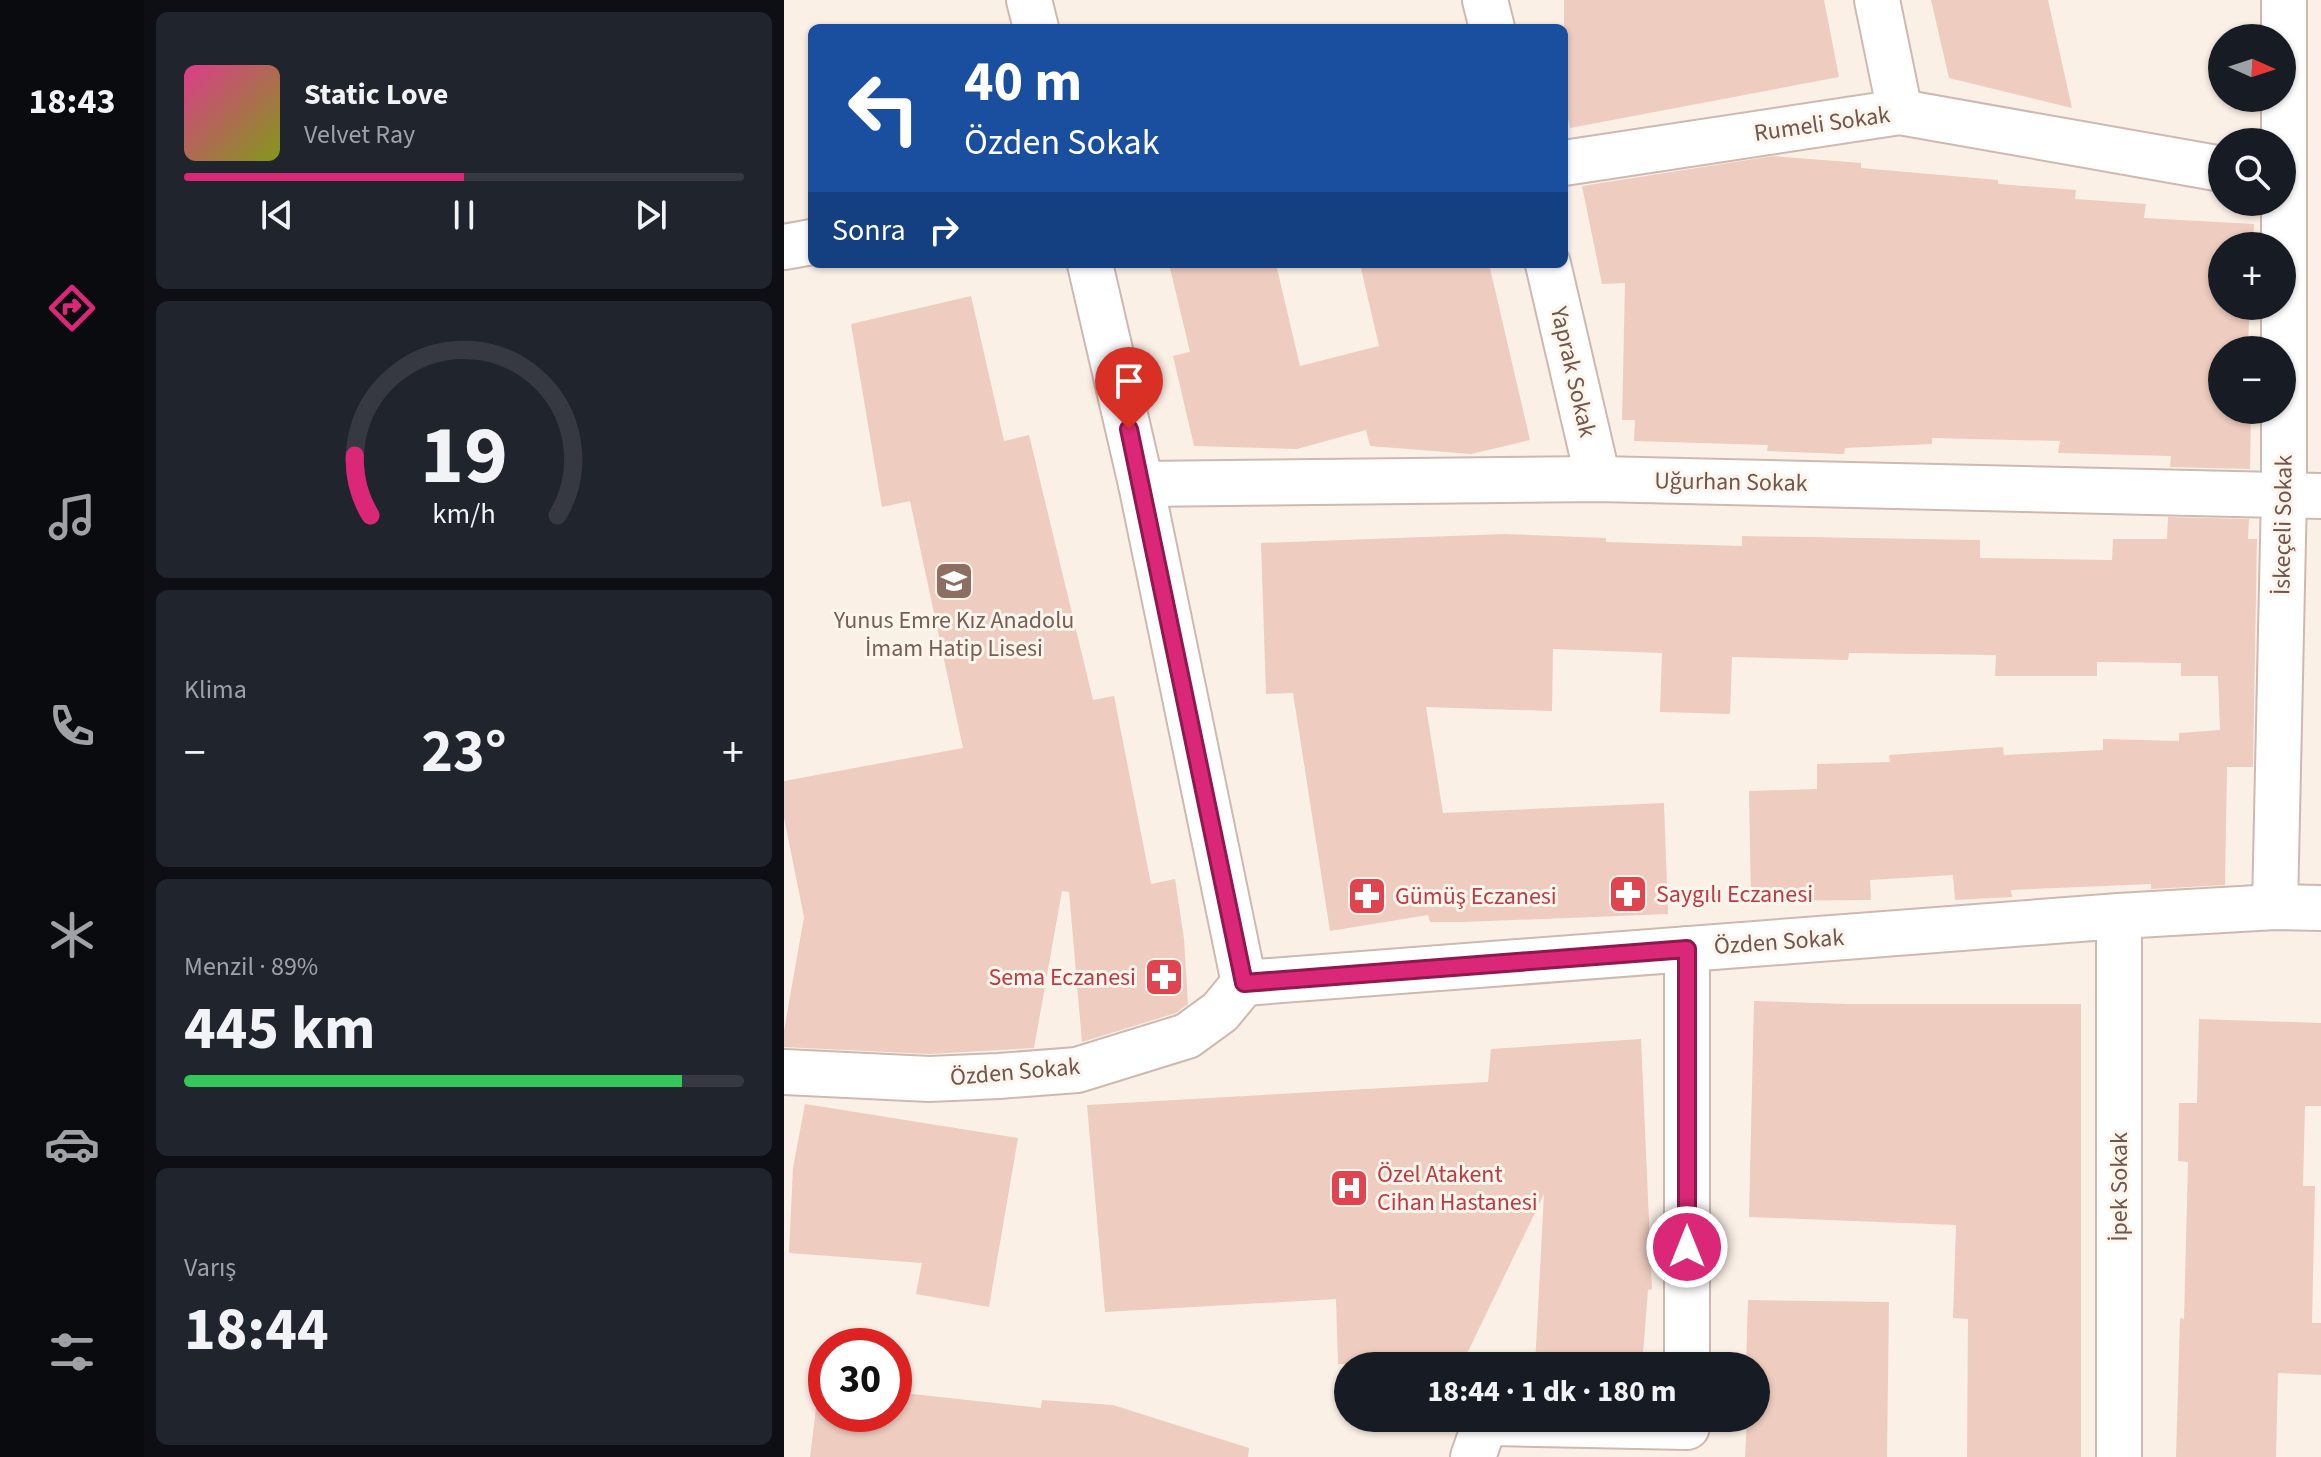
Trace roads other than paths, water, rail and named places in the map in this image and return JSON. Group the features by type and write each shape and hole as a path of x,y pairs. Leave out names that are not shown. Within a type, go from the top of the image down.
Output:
{"street":[{"path":"1029,0 1035,24"},
{"path":"1485,0 1491,24"},
{"path":"1877,0 1900,112"},
{"name":"İskeçeli Sokak","path":"2284,0 2292,128"},
{"name":"Rumeli Sokak","path":"1568,162 1900,112 2208,167"},
{"name":"İskeçeli Sokak","path":"2275,907 2303,495 2296,183"},
{"path":"784,247 808,243"},
{"path":"1091,268 1141,484 1244,983"},
{"name":"Yaprak Sokak","path":"1549,268 1598,479"},
{"name":"Uğurhan Sokak","path":"1141,484 1598,479 2303,495"},
{"name":"Özden Sokak","path":"784,1072 929,1079 1077,1070 1187,1036 1220,1012 1244,983 2119,916 2275,907 2321,908"},
{"name":"İpek Sokak","path":"2119,916 2119,1457"},
{"path":"1687,949 1687,1352"},
{"path":"1473,1457 1483,1429 1494,1423 1687,1434"}],"place":[{"name":"Yunus Emre Kız Anadolu İmam Hatip Lisesi","path":"954,581"},
{"name":"Saygılı Eczanesi","path":"1628,894"},
{"name":"Gümüş Eczanesi","path":"1367,896"},
{"name":"Sema Eczanesi","path":"1164,977"},
{"name":"Özel Atakent Cihan Hastanesi","path":"1349,1188"}]}
